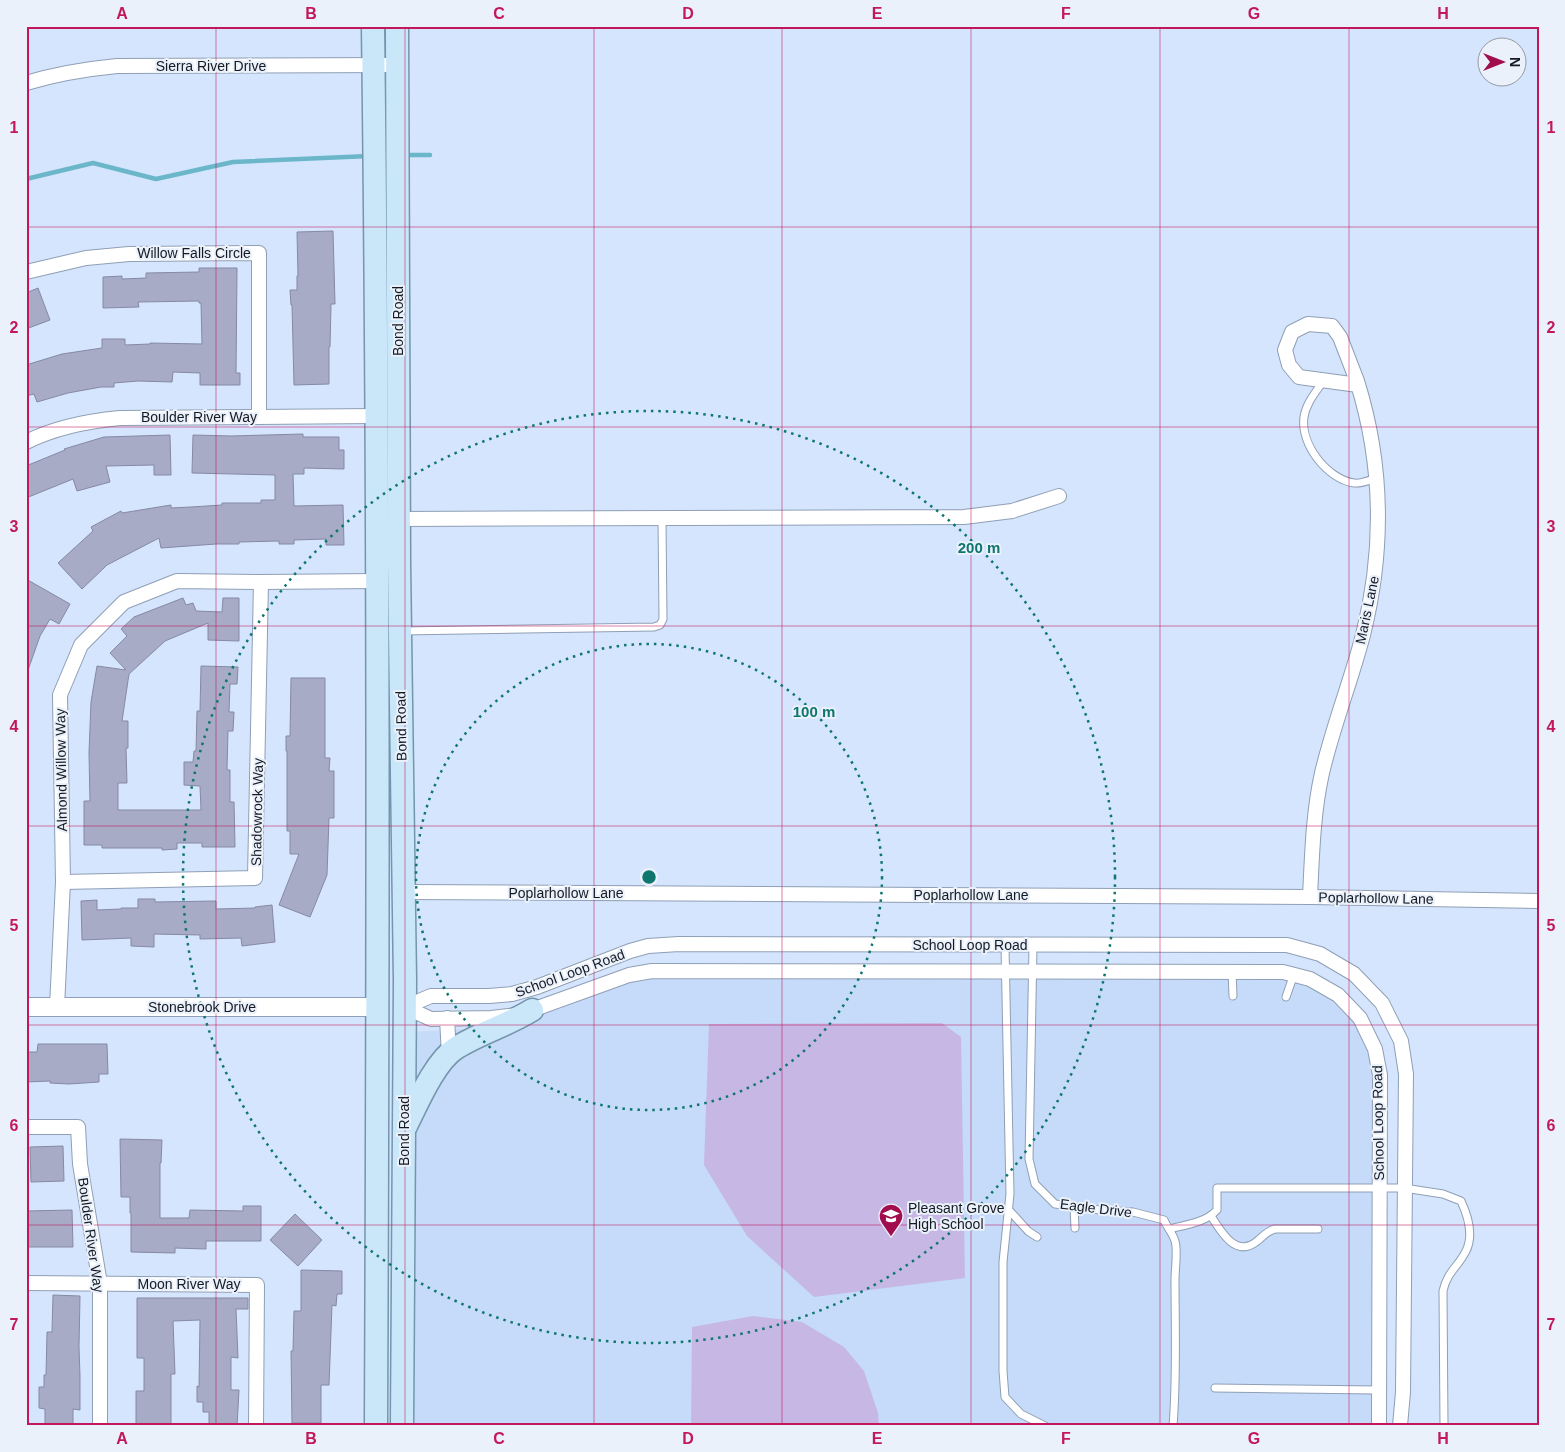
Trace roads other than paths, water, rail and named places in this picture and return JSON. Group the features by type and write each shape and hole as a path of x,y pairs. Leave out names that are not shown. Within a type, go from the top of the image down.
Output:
{"main road":[{"name":"Bond Road","path":"373,26 375,114 378,1007 376,1426"},
{"name":"Bond Road","path":"397,26 399,563 405,1007 402,1426"},
{"path":"376,416 388,431 390,546 399,563"},
{"path":"404,1132 440,1064 454,1049 513,1022 532,1010"}],"street":[{"name":"Sierra River Drive","path":"26,83 86,69 117,66 398,64"},
{"name":"Willow Falls Circle","path":"26,272 86,258 129,254 258,253 259,417"},
{"name":"Maris Lane","path":"1310,897 1315,818 1322,775 1363,635 1373,589 1379,519 1377,478 1369,426 1358,385 1340,337 1332,326 1308,324 1292,332 1285,350 1289,365 1299,377 1324,380"},
{"path":"1324,380 1358,385"},
{"name":"Boulder River Way","path":"26,442 60,428 93,420 120,418 376,416"},
{"path":"399,519 964,517 1012,511 1059,496"},
{"name":"Almond Willow Way","path":"57,1007 63,882 60,695 81,645 124,602 177,581 377,581"},
{"name":"Shadowrock Way","path":"63,882 255,878 261,582"},
{"name":"Poplarhollow Lane","path":"403,892 1310,897 1539,901"},
{"name":"School Loop Road","path":"405,1007 432,996 512,994 537,988 630,951 648,946 679,944 1287,945 1320,954 1354,974 1382,1003 1400,1041 1406,1074 1403,1392 1400,1426"},
{"name":"School Loop Road","path":"405,1007 431,1019 491,1018 532,1010 629,975 652,971 1232,971 1284,972 1310,979 1338,995 1360,1018 1376,1049 1380,1075 1378,1188 1379,1426"},
{"name":"Stonebrook Drive","path":"26,1007 378,1007"},
{"path":"447,1018 449,1055"},
{"name":"Boulder River Way","path":"26,1127 78,1127 80,1164 100,1284 100,1426"},
{"path":"26,1283 100,1284"},
{"name":"Moon River Way","path":"100,1284 258,1285 256,1426"}],"lane":[{"path":"1324,380 1307,405 1304,417 1303,426 1314,456 1332,474 1355,483 1377,478"},
{"path":"400,631 654,627 660,625 663,619 662,519"},
{"path":"1005,946 1010,1194 1003,1262 1003,1371 1005,1397 1021,1414 1045,1426"},
{"name":"Eagle Drive","path":"1034,946 1030,1050 1029,1159 1034,1184 1055,1204 1133,1212 1164,1220 1169,1229"},
{"path":"1232,971 1233,996"},
{"path":"1286,998 1294,974"},
{"path":"1173,1426 1176,1394 1176,1242 1169,1229 1211,1216 1216,1210 1216,1188 1404,1188 1443,1194 1461,1201 1468,1217 1470,1232 1467,1249 1446,1279 1443,1292 1444,1426"},
{"path":"1074,1207 1075,1228"},
{"path":"1008,1209 1028,1231 1037,1237"},
{"path":"1211,1216 1225,1239 1236,1245 1251,1246 1268,1230 1318,1230"},
{"path":"1216,1388 1378,1390"}],"waterway":[{"path":"404,155 430,155"},
{"path":"26,179 93,163 156,179 233,162 369,156"}],"place":[{"name":"Pleasant Grove High School","path":"891,1237"}]}
